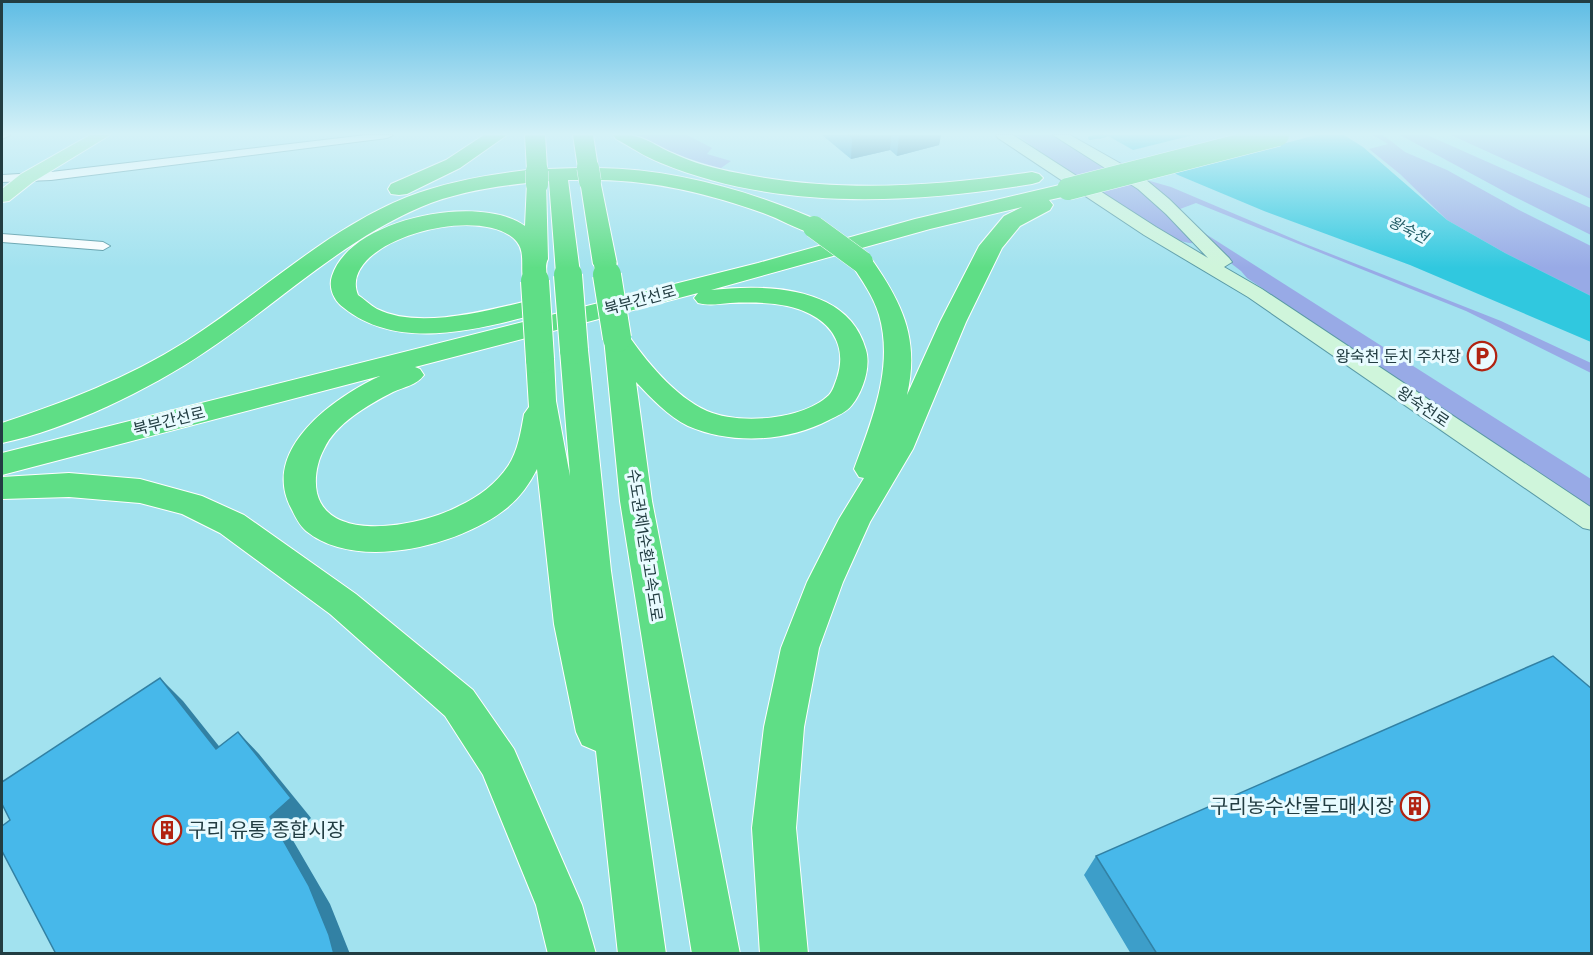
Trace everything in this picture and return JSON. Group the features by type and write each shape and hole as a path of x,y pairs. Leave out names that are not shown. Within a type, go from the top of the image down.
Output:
{"highway":[{"path":"236,317 297,258 350,216 420,180"},
{"path":"2,433 107,394 196,347 350,235 394,211 441,193 513,180"},
{"path":"536,281 548,180"},
{"path":"550,180 568,273 600,617 641,943"},
{"name":"수도권제1순환고속도로","path":"590,180 617,341 636,501 716,954"},
{"path":"661,180 733,195 790,215 814,227 862,262 876,279 893,314 898,343 898,376 855,519"},
{"path":"745,180 808,190 866,193 929,192 996,185 1061,184 1078,180"},
{"path":"784,954 774,828 784,727 800,648 825,582 855,519 898,448 953,322 991,246 1001,231 1012,221 1030,210 1061,184 1078,180"},
{"name":"북부간선로","path":"2,464 767,268 1061,184"},
{"name":"북부간선로","path":"2,451 671,279 1061,184"},
{"path":"641,943 572,624 551,452 542,401 540,359 536,281 532,248 519,232 500,223 460,219 421,223 380,239 352,262 344,274 342,284 347,297 369,316 391,322 418,324 467,322 671,279"},
{"path":"124,433 330,390 456,359 653,306 767,268"},
{"path":"617,341 673,401 698,419 736,428 775,428 809,419 840,401 855,367 854,347 849,333 836,318 817,306 790,299 754,295 717,296 653,306"},
{"path":"456,359 380,387 330,420 319,432 305,456 300,481 306,506 319,523 356,538 378,539 418,534 466,519 507,490 521,472 532,451 542,401"},
{"path":"2,488 69,485 140,491 191,504 232,524 343,604 459,703 499,763 559,904 572,954"},
{"path":"2,495 69,485"}],"main road":[{"path":"2,185 21,180"}],"street":[{"name":"왕숙천로","path":"1072,180 1150,231 1255,293 1592,521"},
{"name":"왕숙천로","path":"1133,180 1152,191 1183,219 1200,242 1255,293"},
{"path":"2,238 103,246"}],"shaded area":[{"path":"1079,180 1125,180 1156,199 1181,223 1193,243 1179,240 1133,216"},
{"path":"1406,180 1464,180 1591,246 1591,296 1505,253 1447,220"},
{"path":"1482,180 1527,180 1591,208 1591,235"},
{"path":"1548,180 1591,180 1591,199"},
{"path":"1150,181 1171,187 1303,243 1501,321 1591,363 1591,373 1466,311 1196,203 1180,209 1142,183"},
{"path":"1201,231 1591,479 1591,508 1247,278 1224,258"}],"water":[{"name":"왕숙천","path":"1189,180 1400,180 1447,220 1505,253 1591,296 1591,342 1410,265 1264,211"}],"building":[{"name":"구리농수산물도매시장","path":"1553,656 1592,689 1592,954 1157,954 1096,856"},
{"name":"구리 유통 종합시장","path":"160,678 216,749 238,732 291,798 270,817 309,886 329,935 334,954 56,954 2,851 2,826 10,820 2,804 2,782"}],"place":[{"name":"왕숙천 둔치 주차장","path":"1482,356"},
{"name":"구리농수산물도매시장","path":"1415,806"},
{"name":"구리 유통 종합시장","path":"167,830"}]}
